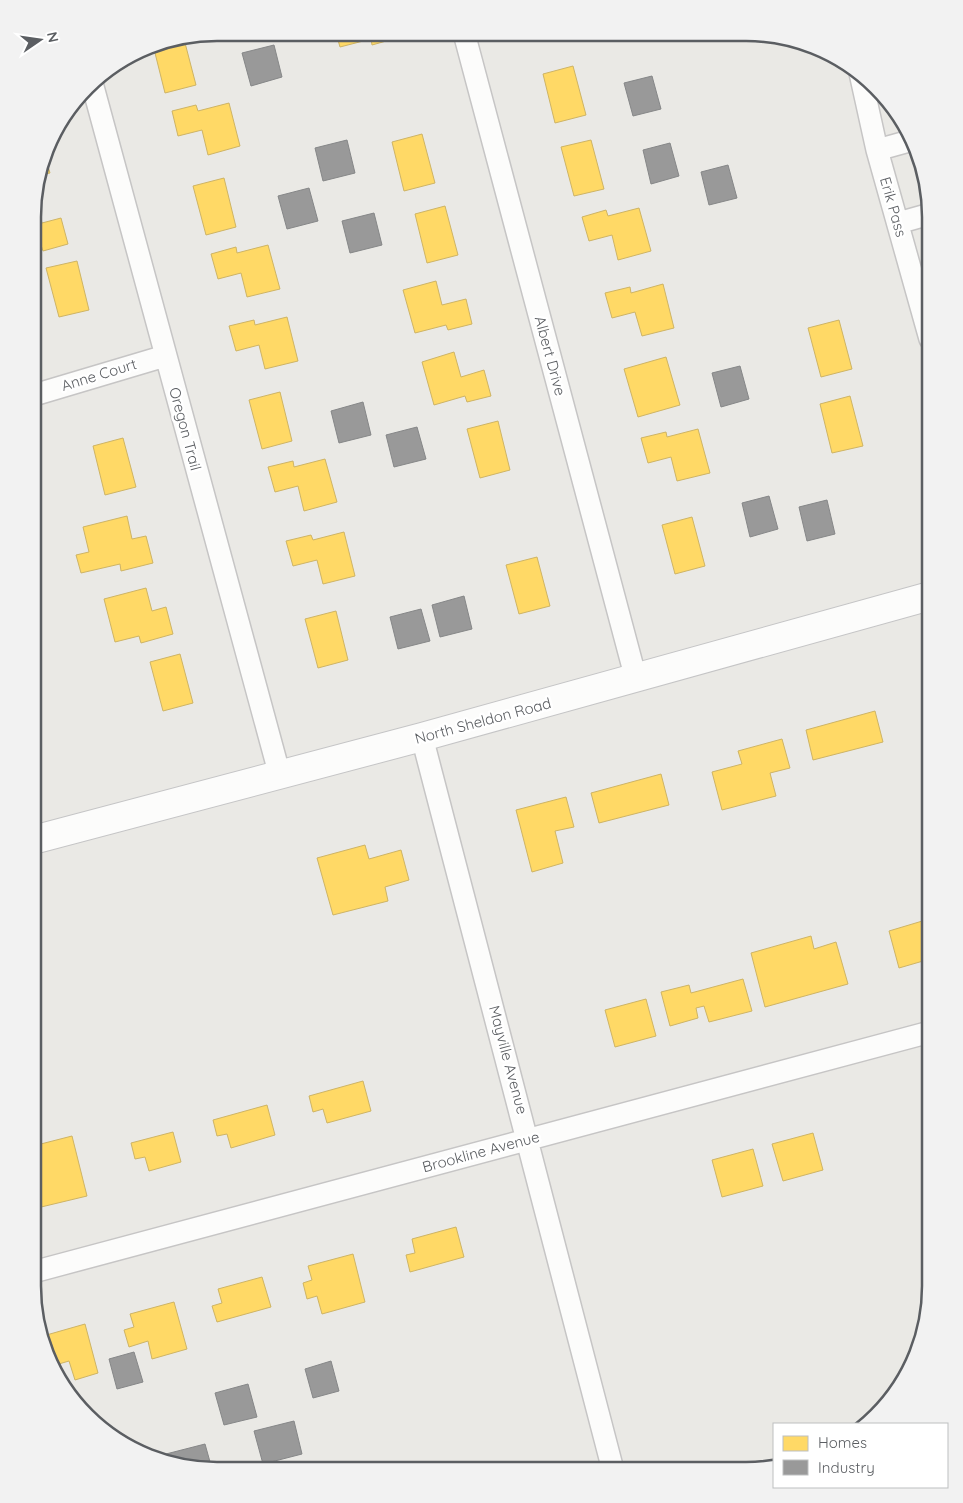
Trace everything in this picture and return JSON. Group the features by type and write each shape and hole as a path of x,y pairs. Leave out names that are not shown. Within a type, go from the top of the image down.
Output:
{"main road":[{"name":"North Sheldon Road","path":"41,838 422,738 922,598"}],"street":[{"name":"Albert Drive","path":"466,42 636,679"},
{"name":"Erik Pass","path":"863,86 877,150 922,310"},
{"name":"Oregon Trail","path":"95,91 280,776"},
{"path":"877,150 905,142"},
{"path":"898,223 922,216"},
{"name":"Anne Court","path":"41,393 165,356"},
{"name":"Mayville Avenue","path":"422,738 529,1140 611,1462"},
{"name":"Brookline Avenue","path":"41,1270 921,1034"}],"building: Homes":[{"path":"339,42 360,42 340,47"},
{"path":"371,42 384,42 372,45"},
{"path":"185,45 196,85 165,93 155,53"},
{"path":"573,66 586,115 555,123 543,74"},
{"path":"229,103 240,146 208,155 202,130 178,136 172,111 196,105 198,111"},
{"path":"422,134 435,183 404,191 392,142"},
{"path":"591,140 604,189 574,196 561,147"},
{"path":"224,178 236,227 206,235 193,186"},
{"path":"445,206 458,255 427,263 415,214"},
{"path":"639,208 651,251 618,260 612,235 589,241 582,217 606,210 608,216"},
{"path":"61,218 68,244 43,251 41,245 41,219 42,223"},
{"path":"268,245 280,289 247,297 241,273 218,279 211,254 236,247 237,253"},
{"path":"77,261 89,310 59,317 46,268"},
{"path":"436,281 442,305 466,299 472,324 448,330 446,325 415,333 403,290"},
{"path":"663,284 674,328 642,336 635,312 612,318 605,293 630,287 631,293"},
{"path":"287,317 298,361 265,369 259,345 236,351 229,326 254,320 255,325"},
{"path":"839,320 852,369 821,377 808,328"},
{"path":"454,352 461,377 484,370 491,396 467,402 465,396 434,405 422,362"},
{"path":"666,357 680,405 638,417 624,369"},
{"path":"280,392 292,441 262,449 249,400"},
{"path":"850,396 863,446 832,453 820,404"},
{"path":"498,421 510,470 480,478 467,429"},
{"path":"698,429 710,473 677,481 671,457 648,463 641,438 666,432 667,437"},
{"path":"123,438 136,487 105,495 93,446"},
{"path":"325,459 337,502 304,511 298,486 275,492 268,467 293,461 294,467"},
{"path":"127,516 132,539 146,536 153,563 121,571 120,564 81,573 76,555 89,552 83,527"},
{"path":"692,517 705,566 675,574 662,525"},
{"path":"344,532 355,576 323,584 317,560 293,566 286,541 311,535 313,540"},
{"path":"537,557 550,606 519,614 506,565"},
{"path":"146,588 152,611 166,607 173,634 141,643 139,636 115,642 104,599"},
{"path":"336,611 348,660 318,668 305,619"},
{"path":"180,654 193,703 163,711 150,662"},
{"path":"875,711 883,742 813,760 806,730"},
{"path":"782,739 790,768 770,773 776,796 722,810 712,772 742,764 738,751"},
{"path":"661,774 669,805 599,823 591,793"},
{"path":"566,797 574,827 555,831 563,863 532,872 516,810"},
{"path":"365,845 369,859 401,850 409,880 385,887 388,901 333,915 317,858"},
{"path":"921,921 921,962 899,968 889,931"},
{"path":"811,936 814,949 836,942 848,984 765,1007 751,953"},
{"path":"743,979 752,1011 709,1022 704,1006 696,1008 698,1018 670,1026 661,992 689,985 691,993"},
{"path":"646,999 656,1036 615,1047 605,1010"},
{"path":"363,1081 371,1111 327,1123 323,1109 313,1112 309,1096"},
{"path":"267,1105 275,1135 231,1148 227,1134 217,1136 213,1120"},
{"path":"173,1132 181,1162 149,1171 145,1157 135,1159 131,1143"},
{"path":"813,1133 823,1170 783,1181 772,1144"},
{"path":"72,1136 87,1196 41,1207 41,1144"},
{"path":"753,1149 763,1186 722,1197 712,1160"},
{"path":"456,1227 464,1257 410,1272 406,1255 415,1253 412,1239"},
{"path":"353,1254 365,1302 322,1314 317,1296 307,1299 303,1283 312,1280 308,1266"},
{"path":"262,1277 271,1307 217,1322 212,1306 222,1303 218,1289"},
{"path":"174,1302 187,1349 152,1359 148,1341 129,1347 124,1330 134,1327 130,1314"},
{"path":"85,1324 98,1373 75,1380 69,1361 59,1364 48,1334"}],"building: Industry":[{"path":"274,45 282,77 251,86 242,53"},
{"path":"652,76 661,109 633,116 624,83"},
{"path":"347,140 355,173 323,181 315,148"},
{"path":"670,143 679,176 651,184 643,150"},
{"path":"728,165 737,198 709,205 701,172"},
{"path":"309,188 318,221 287,229 278,196"},
{"path":"374,213 382,245 350,253 342,221"},
{"path":"740,366 749,399 721,407 712,373"},
{"path":"363,402 371,435 339,443 331,411"},
{"path":"417,427 426,459 394,467 386,435"},
{"path":"769,496 778,529 750,537 742,503"},
{"path":"827,500 835,534 807,541 799,507"},
{"path":"464,596 472,629 440,637 432,605"},
{"path":"421,609 430,641 398,649 390,617"},
{"path":"134,1352 143,1382 117,1389 109,1359"},
{"path":"331,1361 339,1391 313,1398 305,1369"},
{"path":"248,1384 257,1417 224,1425 215,1393"},
{"path":"294,1421 302,1454 271,1462 262,1462 254,1431"},
{"path":"205,1444 210,1461 194,1460 166,1454"}]}
